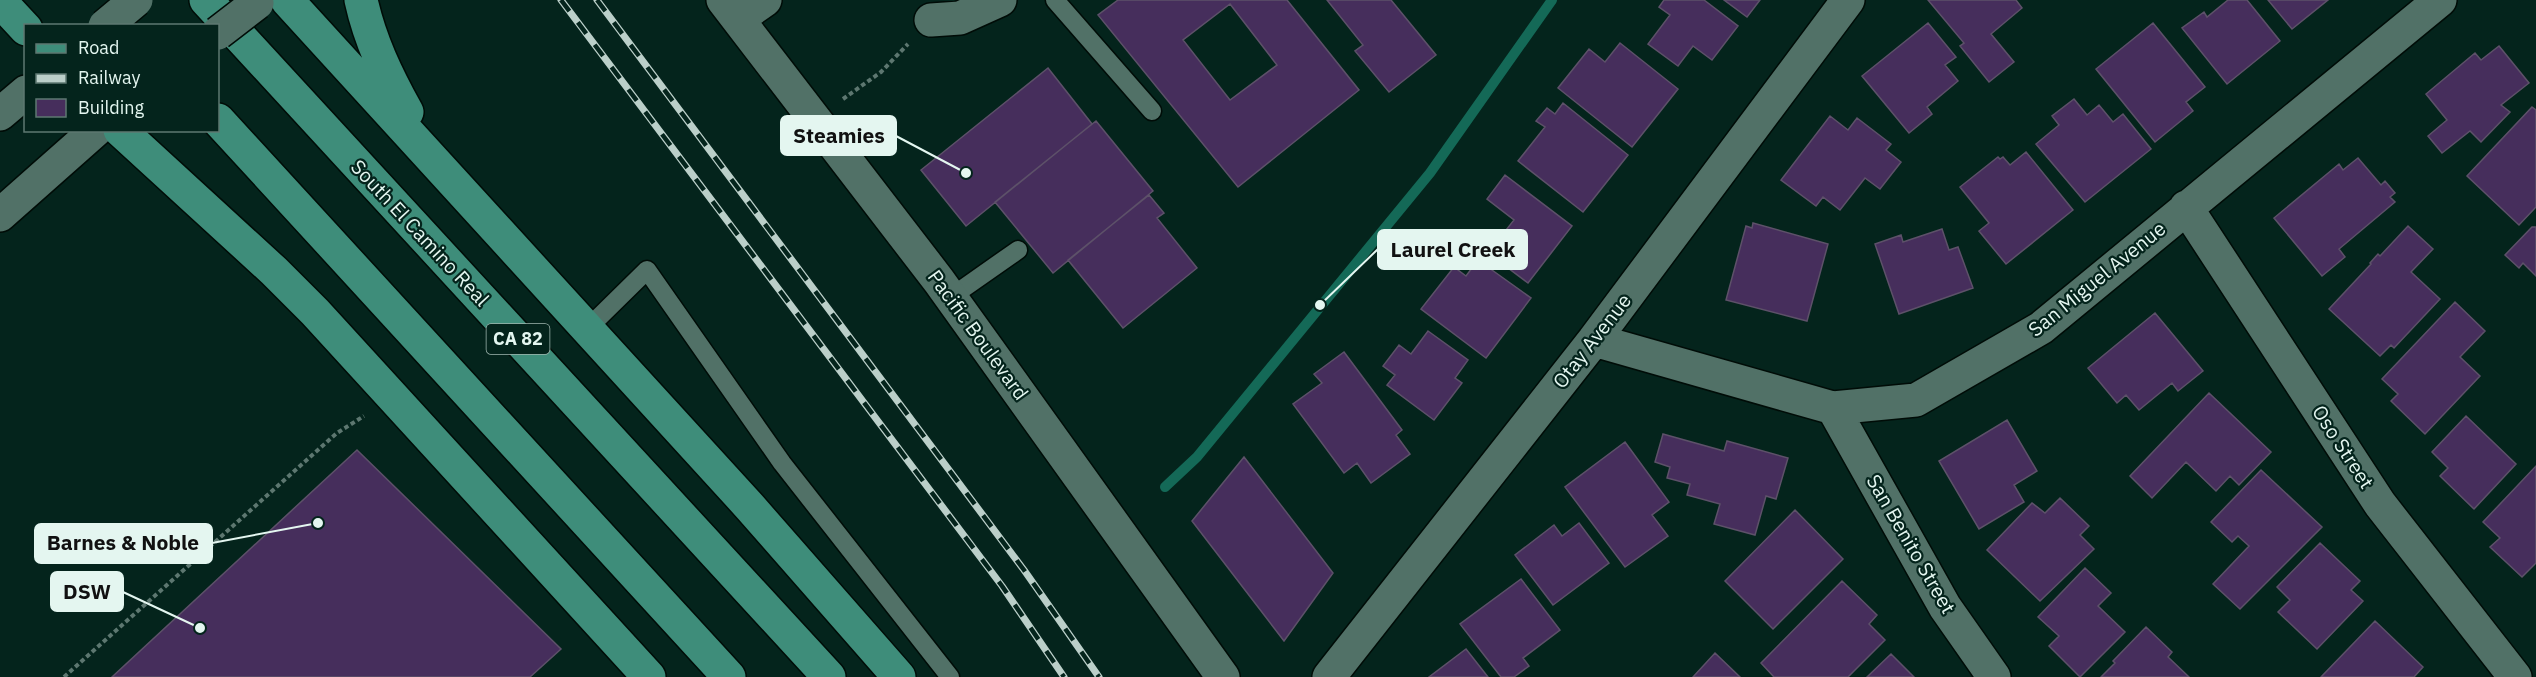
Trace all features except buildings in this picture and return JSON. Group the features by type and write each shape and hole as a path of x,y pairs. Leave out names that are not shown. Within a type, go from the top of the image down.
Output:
{"main road":[{"path":"108,0 129,24"},
{"name":"South El Camino Real","path":"206,0 829,677"},
{"path":"361,0 366,25 389,80 437,163"},
{"path":"0,1 24,27"},
{"path":"268,1 437,163 750,507 899,677"},
{"path":"219,121 729,677"},
{"path":"122,132 274,271 315,312 649,677"}],"street":[{"path":"107,24 136,0"},
{"path":"730,10 765,0"},
{"path":"932,20 960,18 1000,0"},
{"name":"Otay Avenue","path":"1329,677 1594,340 1848,0"},
{"name":"San Miguel Avenue","path":"1594,340 1833,408 1916,400 2041,328 2440,0"},
{"path":"219,32 268,1"},
{"name":"Pacific Boulevard","path":"730,10 951,297 1223,677"},
{"path":"0,114 24,94"},
{"path":"0,215 94,132"},
{"name":"Oso Street","path":"2186,207 2380,504 2515,677"},
{"name":"San Benito Street","path":"1833,408 1945,608 1994,677"}],"lane":[{"path":"1055,0 1152,111"},
{"path":"951,297 1018,250"},
{"path":"588,328 647,270 782,463 950,677"}],"path":[{"path":"814,119 881,72 932,20"},
{"path":"64,677 337,433 365,416"}],"waterway":[{"path":"1165,487 1197,457 1430,173 1552,0"}],"railway":[{"path":"561,0 1002,586 1064,677"},
{"path":"597,0 1024,570 1099,677"}],"place":[{"name":"Steamies","path":"966,173"},
{"name":"Laurel Creek","path":"1320,305"},
{"name":"Barnes & Noble","path":"318,523"},
{"name":"DSW","path":"200,628"}]}
